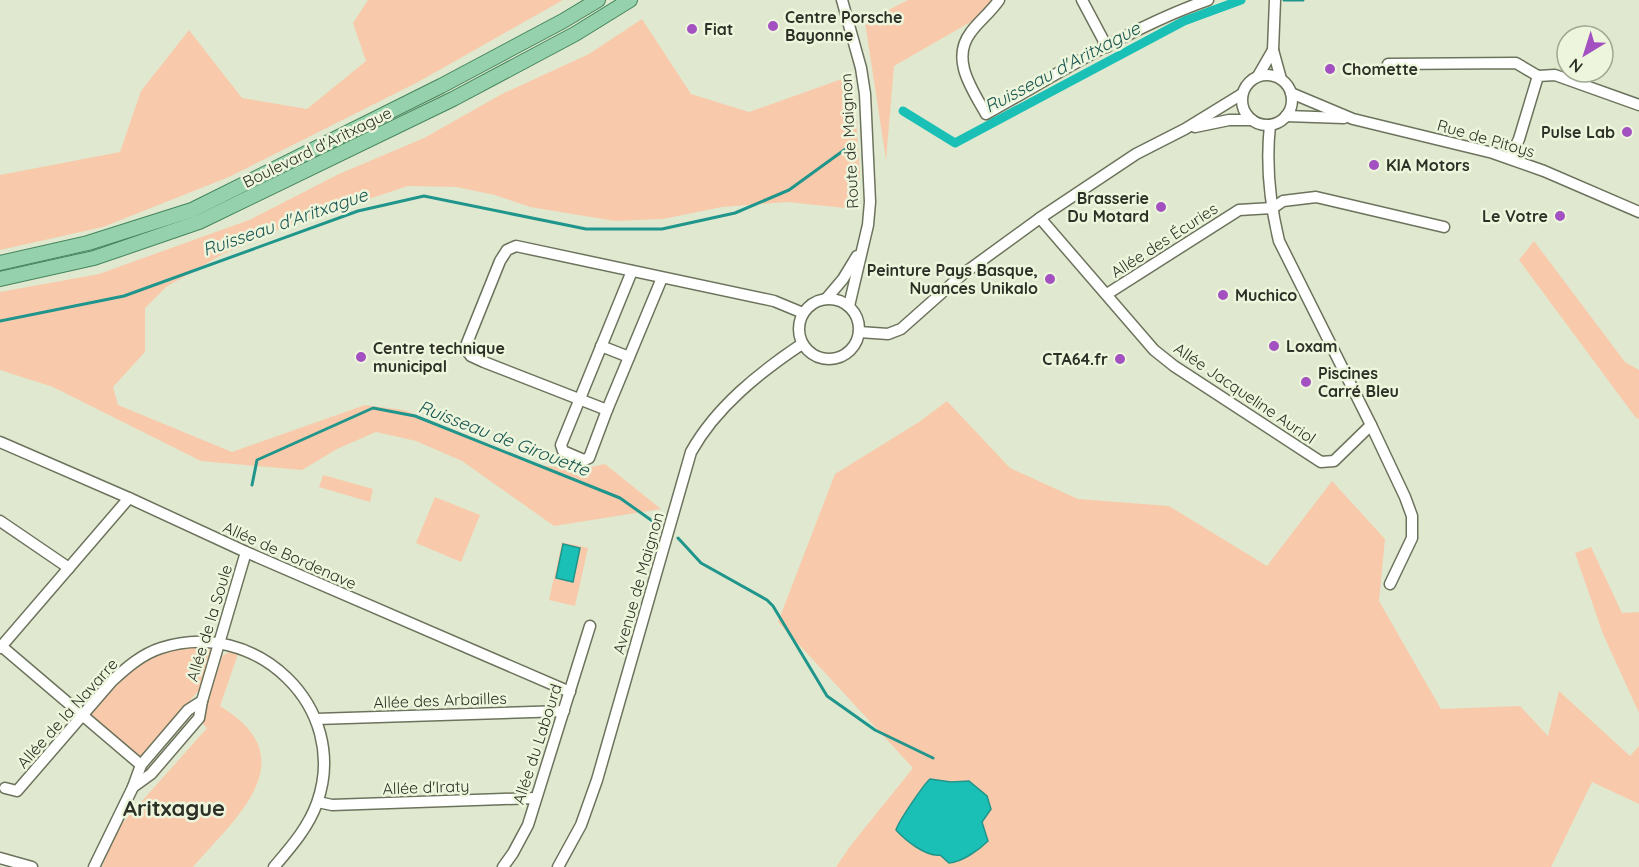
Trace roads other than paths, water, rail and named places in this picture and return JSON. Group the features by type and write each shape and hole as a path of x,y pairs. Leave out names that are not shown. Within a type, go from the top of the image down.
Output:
{"main road":[{"name":"Boulevard d'Aritxague","path":"0,263 88,243 192,210 441,86 564,21 598,0"},
{"name":"Boulevard d'Aritxague","path":"0,279 94,258 200,222 453,99 575,34 630,0"}],"street":[{"name":"Route de Maignon","path":"842,0 861,68 865,93 870,202 868,225 849,306"},
{"path":"999,0 971,32 963,51 965,76 986,114 1184,4 1208,0"},
{"path":"1082,0 1107,47"},
{"path":"1185,129 1229,120 1252,120 1270,125 1286,116 1292,101 1291,93 1281,79 1273,50 1275,0"},
{"path":"859,332 888,334 901,329 963,274 1040,218 1136,154 1185,129 1242,94 1248,83 1258,76 1273,50"},
{"path":"1388,64 1516,63 1538,76 1555,75 1639,105"},
{"path":"1258,76 1274,76 1281,79"},
{"path":"1510,158 1519,140 1538,76"},
{"path":"1291,93 1353,119"},
{"path":"1242,94 1243,109 1252,120"},
{"path":"1286,116 1353,119"},
{"name":"Rue de Pitoys","path":"1353,119 1510,158 1639,212"},
{"path":"1270,125 1268,152 1273,208 1279,241 1406,497 1412,516 1412,538 1390,584"},
{"name":"Allée des Écuries","path":"1107,294 1239,210 1273,208 1283,201 1316,197 1444,227"},
{"name":"Allée Jacqueline Auriol","path":"1040,218 1154,350 1321,462 1334,461 1371,425"},
{"name":"Route de Maignon","path":"826,299 843,279 863,245"},
{"path":"607,410 471,356 465,348 500,261 507,250 516,246 774,301 803,313"},
{"path":"632,271 561,445 563,451 584,460 589,458 662,278"},
{"path":"834,299 849,306 857,318 859,332 852,350 844,356 823,359 815,356 802,344 798,328 803,313 817,301 834,299"},
{"name":"Avenue de Maignon","path":"558,867 589,805 691,452 708,426 758,377 802,344"},
{"path":"601,346 629,357"},
{"name":"Allée de Bordenave","path":"0,441 246,552 570,692"},
{"path":"129,498 0,646 141,765"},
{"path":"0,521 69,568"},
{"name":"Allée de la Soule","path":"133,787 151,774 199,718 246,552"},
{"name":"Allée du Labourd","path":"503,867 528,825 590,626"},
{"name":"Allée de la Navarre","path":"5,788 17,791 112,681 127,667 159,649 195,642 246,650 278,668 296,686 316,719 324,769 318,802 308,824 274,867"},
{"name":"Allée de la Soule","path":"94,867 133,787 141,765 188,710 202,701"},
{"name":"Allée des Arbailles","path":"316,719 564,711"},
{"name":"Allée d'Iraty","path":"318,802 332,805 535,798"},
{"path":"0,858 32,867"}],"water":[{"path":"563,544 580,548 573,582 556,578"},
{"path":"930,779 951,782 969,781 987,796 991,809 982,822 988,841 970,855 954,862 949,863 940,855 922,851 896,830 901,819"}],"waterway":[{"name":"Ruisseau d'Aritxague","path":"903,111 955,143 1184,21 1241,0"},
{"name":"Ruisseau d'Aritxague","path":"1284,0 1303,0"},
{"name":"Ruisseau d'Aritxague","path":"0,321 124,296 358,211 424,196 586,229 662,229 735,213 789,190 851,145"},
{"name":"Ruisseau de Girouette","path":"252,485 257,460 373,408 415,416 620,498 658,525"},
{"name":"Ruisseau de Girouette","path":"678,538 701,563 767,600 773,606 827,696 875,730 933,758"}],"place":[{"name":"Centre Porsche Bayonne","path":"773,26"},
{"name":"Fiat","path":"692,29"},
{"name":"Chomette","path":"1330,69"},
{"name":"Pulse Lab","path":"1627,132"},
{"name":"KIA Motors","path":"1374,165"},
{"name":"Brasserie Du Motard","path":"1161,207"},
{"name":"Le Votre","path":"1560,216"},
{"name":"Peinture Pays Basque, Nuances Unikalo","path":"1050,279"},
{"name":"Muchico","path":"1223,295"},
{"name":"Loxam","path":"1274,346"},
{"name":"Centre technique municipal","path":"361,357"},
{"name":"CTA64.fr","path":"1120,359"},
{"name":"Piscines Carré Bleu","path":"1306,382"}],"district":[{"name":"Aritxague","path":"174,808"}]}
